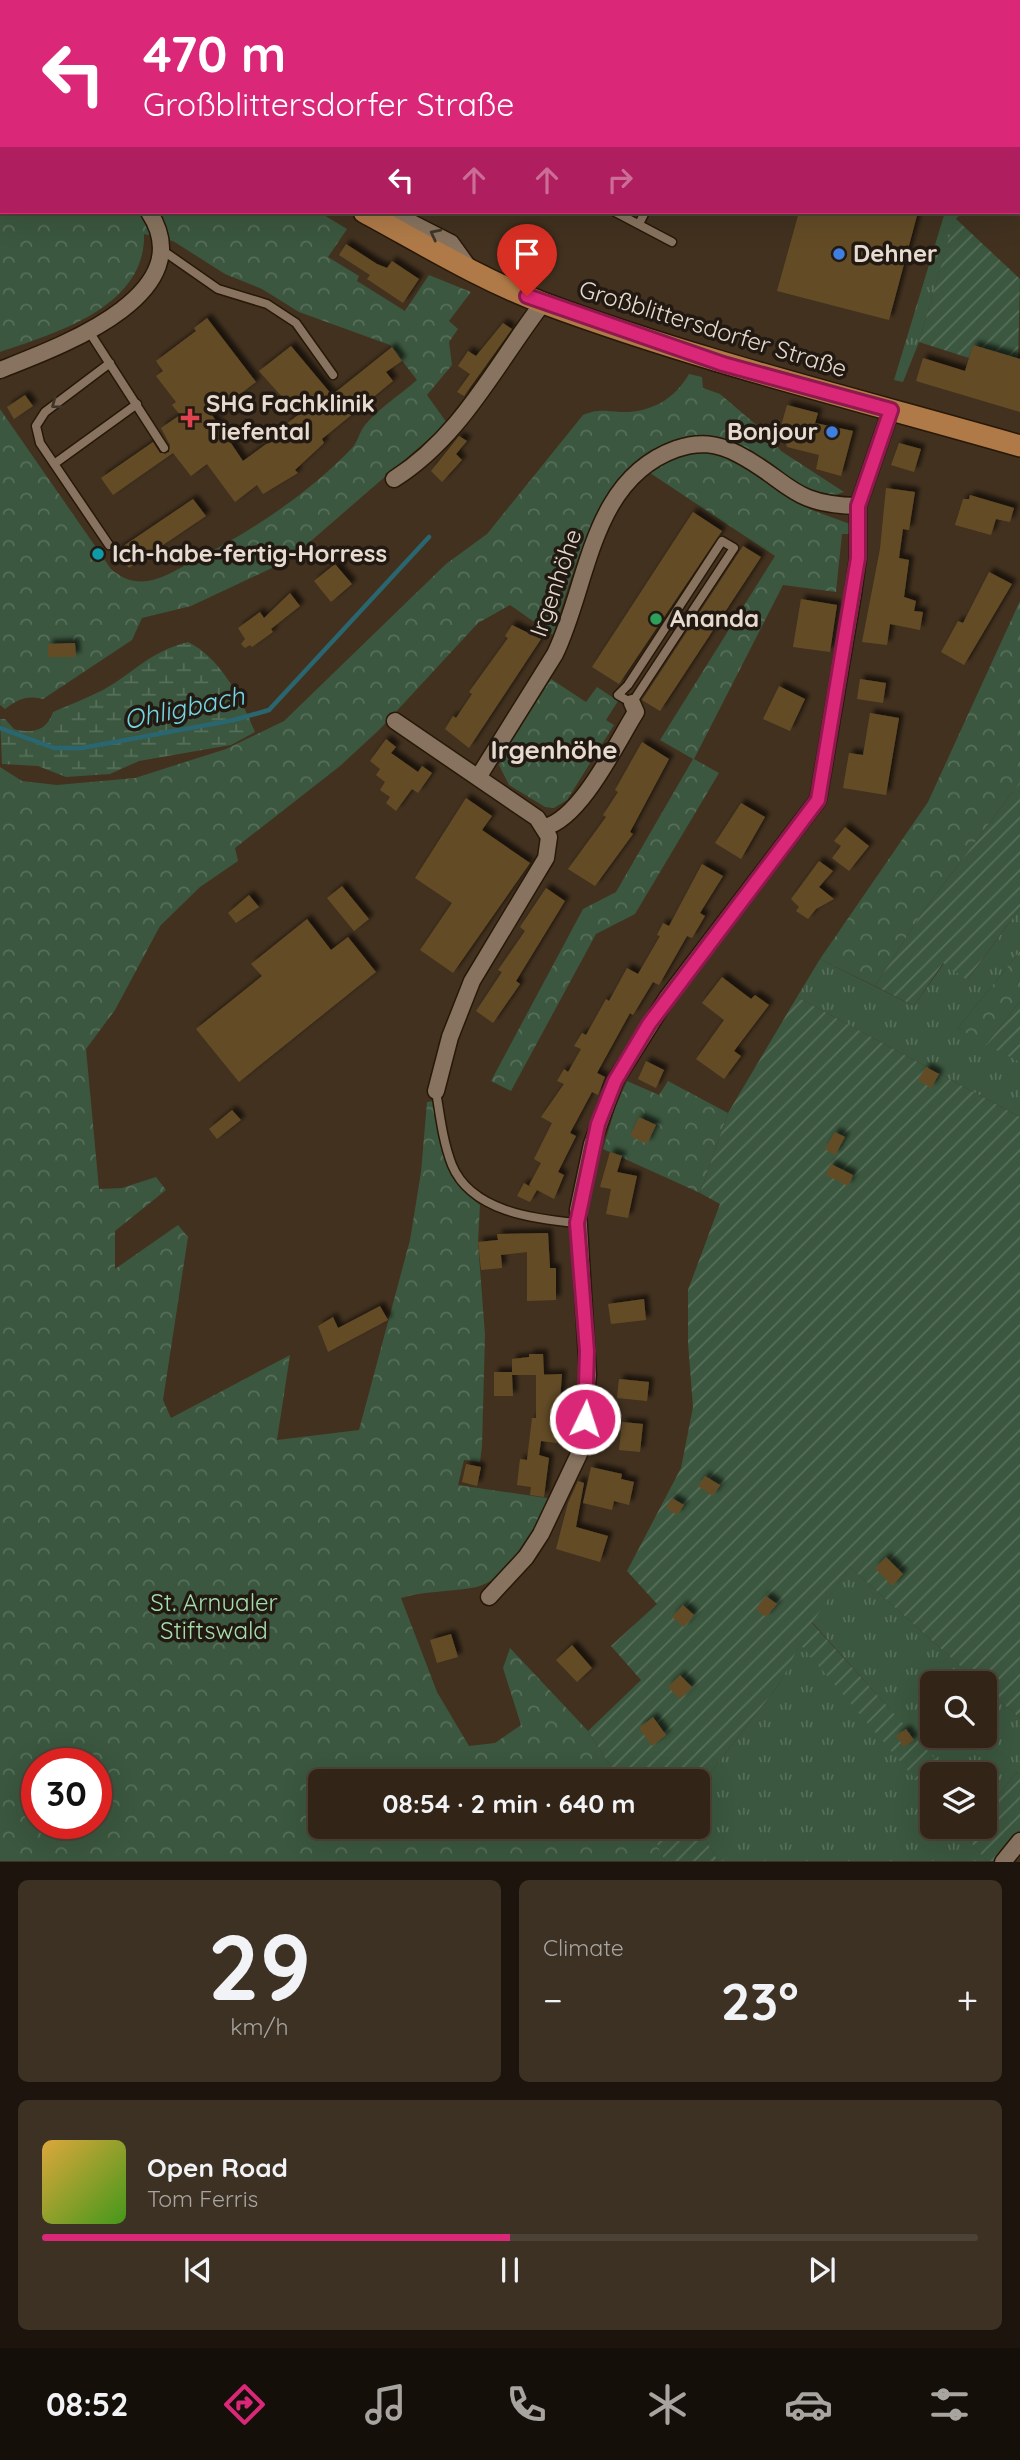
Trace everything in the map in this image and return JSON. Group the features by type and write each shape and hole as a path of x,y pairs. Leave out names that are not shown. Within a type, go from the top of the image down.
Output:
{"main road":[{"name":"Großblittersdorfer Straße","path":"368,214 470,270 543,303 723,364 1020,446"}],"street":[{"path":"0,370 90,333 144,289 162,250 160,234 150,214"},
{"path":"394,214 451,243 470,270"},
{"path":"394,478 411,468 463,417 543,303"},
{"path":"489,1597 526,1558 541,1534 579,1454 588,1375 577,1223 598,1124 628,1057 667,998 818,800 858,558 858,506 891,410"},
{"name":"Irgenhöhe","path":"479,776 555,654 564,636 595,536 613,503 642,468 681,448 713,444 743,456 802,497 817,503 858,506"},
{"path":"545,827 556,824 574,808 636,712 632,704"},
{"path":"395,721 525,807 545,827 549,848 546,858 472,981 450,1037 436,1091"},
{"path":"1003,1861 1020,1841"}],"lane":[{"path":"619,214 672,242"},
{"path":"639,224 644,214"},
{"path":"162,250 218,289 267,304 296,323 333,375"},
{"path":"90,333 148,419 149,428 164,448"},
{"path":"109,545 54,464 37,436 36,426 39,418 110,363"},
{"path":"54,464 137,404"},
{"path":"722,541 734,548 632,704 618,695 628,685 722,541"},
{"path":"436,1091 447,1152 466,1188 482,1200 526,1215 577,1223"}],"green space":[{"path":"0,214 322,214 347,229 328,257 359,276 357,281 405,311 429,275 471,292 449,321 458,329 449,342 452,365 427,395 447,423 289,560 191,606 142,618 132,640 43,699 23,699 5,709 0,705 0,409 111,569 122,577 143,581 164,576 218,548 298,496 352,448 363,428 383,407 417,380 390,345 299,312 262,289 225,274 173,241 144,234 141,259 130,281 114,298 71,326 0,352"},
{"path":"944,214 960,214 955,219 919,342 903,382 894,380"},
{"path":"955,218 1020,279 1018,361 973,345 969,358 919,342"},
{"name":"St. Arnualer Stiftswald","path":"689,374 702,377 703,388 720,394 768,435 781,451 844,492 833,496 816,492 809,509 850,524 852,534 842,534 836,592 783,585 694,759 719,773 635,914 596,934 511,1091 491,1081 583,909 616,892 693,759 660,740 775,556 635,463 605,502 593,523 553,635 510,605 478,623 380,729 340,766 235,848 238,861 200,887 160,926 115,1010 86,1049 99,1189 122,1188 156,1177 166,1190 115,1231 115,1269 178,1225 188,1237 163,1400 171,1418 290,1355 277,1440 359,1430 410,1240 421,1172 427,1102 434,1101 442,1146 450,1171 457,1183 480,1205 478,1242 485,1335 482,1446 480,1462 464,1460 458,1485 553,1499 520,1553 498,1576 471,1588 401,1598 437,1692 469,1746 495,1743 521,1725 503,1668 510,1648 588,1731 612,1769 308,1769 308,1839 655,1839 665,1861 0,1861 0,767 22,781 57,785 135,778 226,749 284,721 446,564 487,534 583,415 597,411 641,410 660,403 676,391"},
{"path":"1020,601 1020,782 922,913 875,986 820,959 928,802"},
{"path":"188,642 210,658 229,681 255,732 231,745 139,761 110,774 66,777 38,766 2,764 0,719 5,719 14,729 38,730 47,723 53,712 103,690 163,651"},
{"path":"551,679 586,702 597,687 618,701 606,720 614,725 567,800 554,808 545,807 509,785 499,765 503,754"},
{"path":"1020,782 1020,908 967,980 943,963 914,1006 875,986 922,913"},
{"path":"1020,908 1020,951 958,1028 1020,1062 1020,1117 797,997 820,959 914,1006 944,963 968,979"},
{"path":"1020,951 1020,1001 986,1045 958,1028"},
{"path":"797,997 1020,1117 1020,1718 997,1699 997,1671 966,1671 850,1567 812,1623 920,1742 920,1748 925,1748 937,1761 920,1762 920,1776 916,1780 800,1644 780,1683 710,1773 710,1769 612,1769 588,1731 641,1680 611,1646 657,1604 627,1571 681,1468 693,1407 688,1343 688,1290 720,1204 700,1193 728,1113"},
{"path":"1020,1001 1020,1062 986,1045"},
{"path":"627,1081 659,1095 668,1081 728,1113 700,1193 603,1149 615,1108"},
{"path":"850,1567 966,1671 920,1671 920,1743 812,1622"},
{"path":"800,1643 916,1779 920,1776 920,1839 968,1839 987,1861 718,1861 705,1839 710,1839 710,1773 780,1683"},
{"path":"997,1699 1020,1718 1020,1775 1017,1772 997,1796 997,1762 937,1762 924,1748 997,1748"},
{"path":"1017,1772 1020,1775 1020,1841 1003,1861 987,1861 968,1839 997,1839 997,1796"},
{"path":"655,1839 705,1839 718,1861 665,1861"}],"building":[{"path":"798,214 917,214 889,320 777,291"},
{"path":"346,244 377,264 387,268 392,261 419,279 403,303 367,279 370,275 339,255"},
{"path":"207,318 256,382 212,415 243,461 288,428 285,425 298,415 259,371 291,346 332,395 392,347 402,361 386,372 393,381 322,439 324,443 295,470 298,473 263,494 257,485 235,502 207,464 191,476 173,453 113,495 101,478 153,442 160,453 169,452 170,445 161,428 180,415 172,405 176,402 156,376 163,371 156,361 196,331 194,328"},
{"path":"503,323 512,329 464,396 457,392 470,374 458,366 468,351 476,356"},
{"path":"973,345 1020,359 1020,412 916,381 923,358 965,371"},
{"path":"25,395 33,406 14,419 7,407"},
{"path":"787,405 818,413 815,423 853,431 841,476 816,469 819,455 787,447 781,426"},
{"path":"459,436 467,441 456,454 462,460 442,482 431,471"},
{"path":"899,443 921,449 914,472 891,465"},
{"path":"886,488 915,492 909,530 903,529 899,558 909,560 904,597 916,601 914,611 923,612 920,630 890,624 887,645 862,642 880,549"},
{"path":"970,495 1014,508 1010,522 996,519 991,535 955,525 963,499 969,499"},
{"path":"193,499 206,516 129,568 116,551"},
{"path":"693,512 722,531 619,684 592,667"},
{"path":"743,546 761,557 660,711 642,700"},
{"path":"335,564 352,584 331,602 314,581"},
{"path":"989,572 1012,584 964,665 941,652 958,621 963,623"},
{"path":"290,593 300,606 271,629 273,632 252,647 250,645 245,648 241,644 245,639 238,628 260,612 264,618"},
{"path":"801,599 837,605 830,652 793,647"},
{"path":"512,625 541,639 469,748 445,729 472,694 469,692 508,638 505,636"},
{"path":"75,643 76,657 48,657 48,644"},
{"path":"860,679 886,683 883,703 857,699"},
{"path":"779,686 805,699 790,731 763,719"},
{"path":"870,713 899,718 886,795 843,788 849,753 863,755"},
{"path":"386,739 396,747 391,753 418,772 422,766 432,773 418,793 412,789 396,811 386,803 390,797 380,790 385,782 376,775 380,769 370,761"},
{"path":"642,742 669,759 630,832 633,834 595,886 568,869 606,817 603,815 618,792 615,790"},
{"path":"466,798 492,816 482,830 530,863 453,973 420,950 452,903 415,878"},
{"path":"741,803 765,817 741,859 715,843"},
{"path":"845,827 869,846 849,871 832,858 841,846 834,841"},
{"path":"819,861 833,871 819,887 834,899 816,909 808,919 796,911 799,907 791,899"},
{"path":"702,864 723,876 700,913 705,916 692,938 687,936 659,985 653,982 633,1015 630,1013 597,1073 605,1077 598,1095 592,1092 570,1133 576,1136 558,1172 564,1175 554,1199 537,1190 530,1202 517,1196 524,1183 531,1187 529,1185 541,1163 534,1159 552,1123 541,1117 564,1084 557,1081 564,1069 568,1072 581,1049 574,1046 582,1033 586,1035 627,968 638,974 660,936 657,935 663,923 669,926"},
{"path":"342,886 369,919 354,931 327,898"},
{"path":"546,888 565,901 516,981 520,984 493,1023 476,1011 502,972 498,970 525,931 520,927"},
{"path":"249,895 259,907 236,923 228,913"},
{"path":"307,919 331,950 348,937 376,972 239,1082 196,1029 262,976 251,964"},
{"path":"722,977 751,999 755,995 769,1005 734,1051 741,1056 724,1079 696,1059 724,1020 702,1003"},
{"path":"646,1061 664,1070 656,1088 638,1079"},
{"path":"926,1067 939,1074 931,1088 918,1080"},
{"path":"232,1110 241,1120 217,1139 209,1129"},
{"path":"639,1117 656,1125 647,1144 630,1136"},
{"path":"835,1132 845,1137 835,1155 825,1149"},
{"path":"610,1152 622,1156 617,1172 637,1176 628,1218 606,1214 611,1189 600,1187"},
{"path":"831,1164 853,1175 848,1186 826,1175"},
{"path":"548,1233 550,1268 556,1268 556,1300 527,1301 527,1252 501,1255 502,1268 481,1270 478,1242 498,1240 497,1234"},
{"path":"644,1299 646,1320 611,1324 608,1304"},
{"path":"380,1306 388,1320 328,1352 318,1326 333,1317 338,1328"},
{"path":"529,1354 543,1354 544,1375 512,1375 513,1396 494,1396 494,1372 512,1372 512,1359 529,1357"},
{"path":"562,1374 557,1443 541,1441 539,1455 549,1458 544,1497 530,1495 531,1487 517,1485 520,1459 527,1460 532,1418 536,1418 536,1375"},
{"path":"619,1379 649,1382 647,1401 617,1398"},
{"path":"622,1422 643,1424 640,1452 619,1450"},
{"path":"466,1464 481,1467 477,1486 462,1482"},
{"path":"591,1467 622,1474 621,1479 634,1482 629,1505 614,1501 612,1510 583,1503"},
{"path":"705,1476 720,1485 713,1496 698,1486"},
{"path":"578,1481 584,1483 576,1527 608,1536 600,1562 556,1549 568,1503"},
{"path":"672,1498 684,1505 677,1515 666,1508"},
{"path":"886,1557 903,1574 892,1586 875,1568"},
{"path":"766,1596 777,1604 766,1617 756,1609"},
{"path":"683,1605 694,1615 684,1627 672,1617"},
{"path":"451,1634 458,1657 437,1663 430,1640"},
{"path":"572,1645 592,1668 577,1682 556,1660"},
{"path":"680,1675 692,1687 680,1699 668,1687"},
{"path":"653,1717 666,1735 652,1746 639,1728"},
{"path":"906,1729 914,1740 904,1747 896,1736"}],"waterway":[{"name":"Ohligbach","path":"0,728 54,748 82,748 234,720 269,710 429,537"}],"place":[{"name":"Dehner","path":"839,254"},
{"name":"SHG Fachklinik Tiefental","path":"190,418"},
{"name":"Bonjour","path":"832,432"},
{"name":"Ich-habe-fertig-Horress","path":"98,554"},
{"name":"Ananda","path":"656,619"}],"district":[{"name":"Irgenhöhe","path":"554,750"}],"route":[{"path":"527,296 609,327 723,364 891,410 858,506 858,558 818,800 649,1024 615,1081 598,1124 577,1223 587,1351 585,1419"}]}
